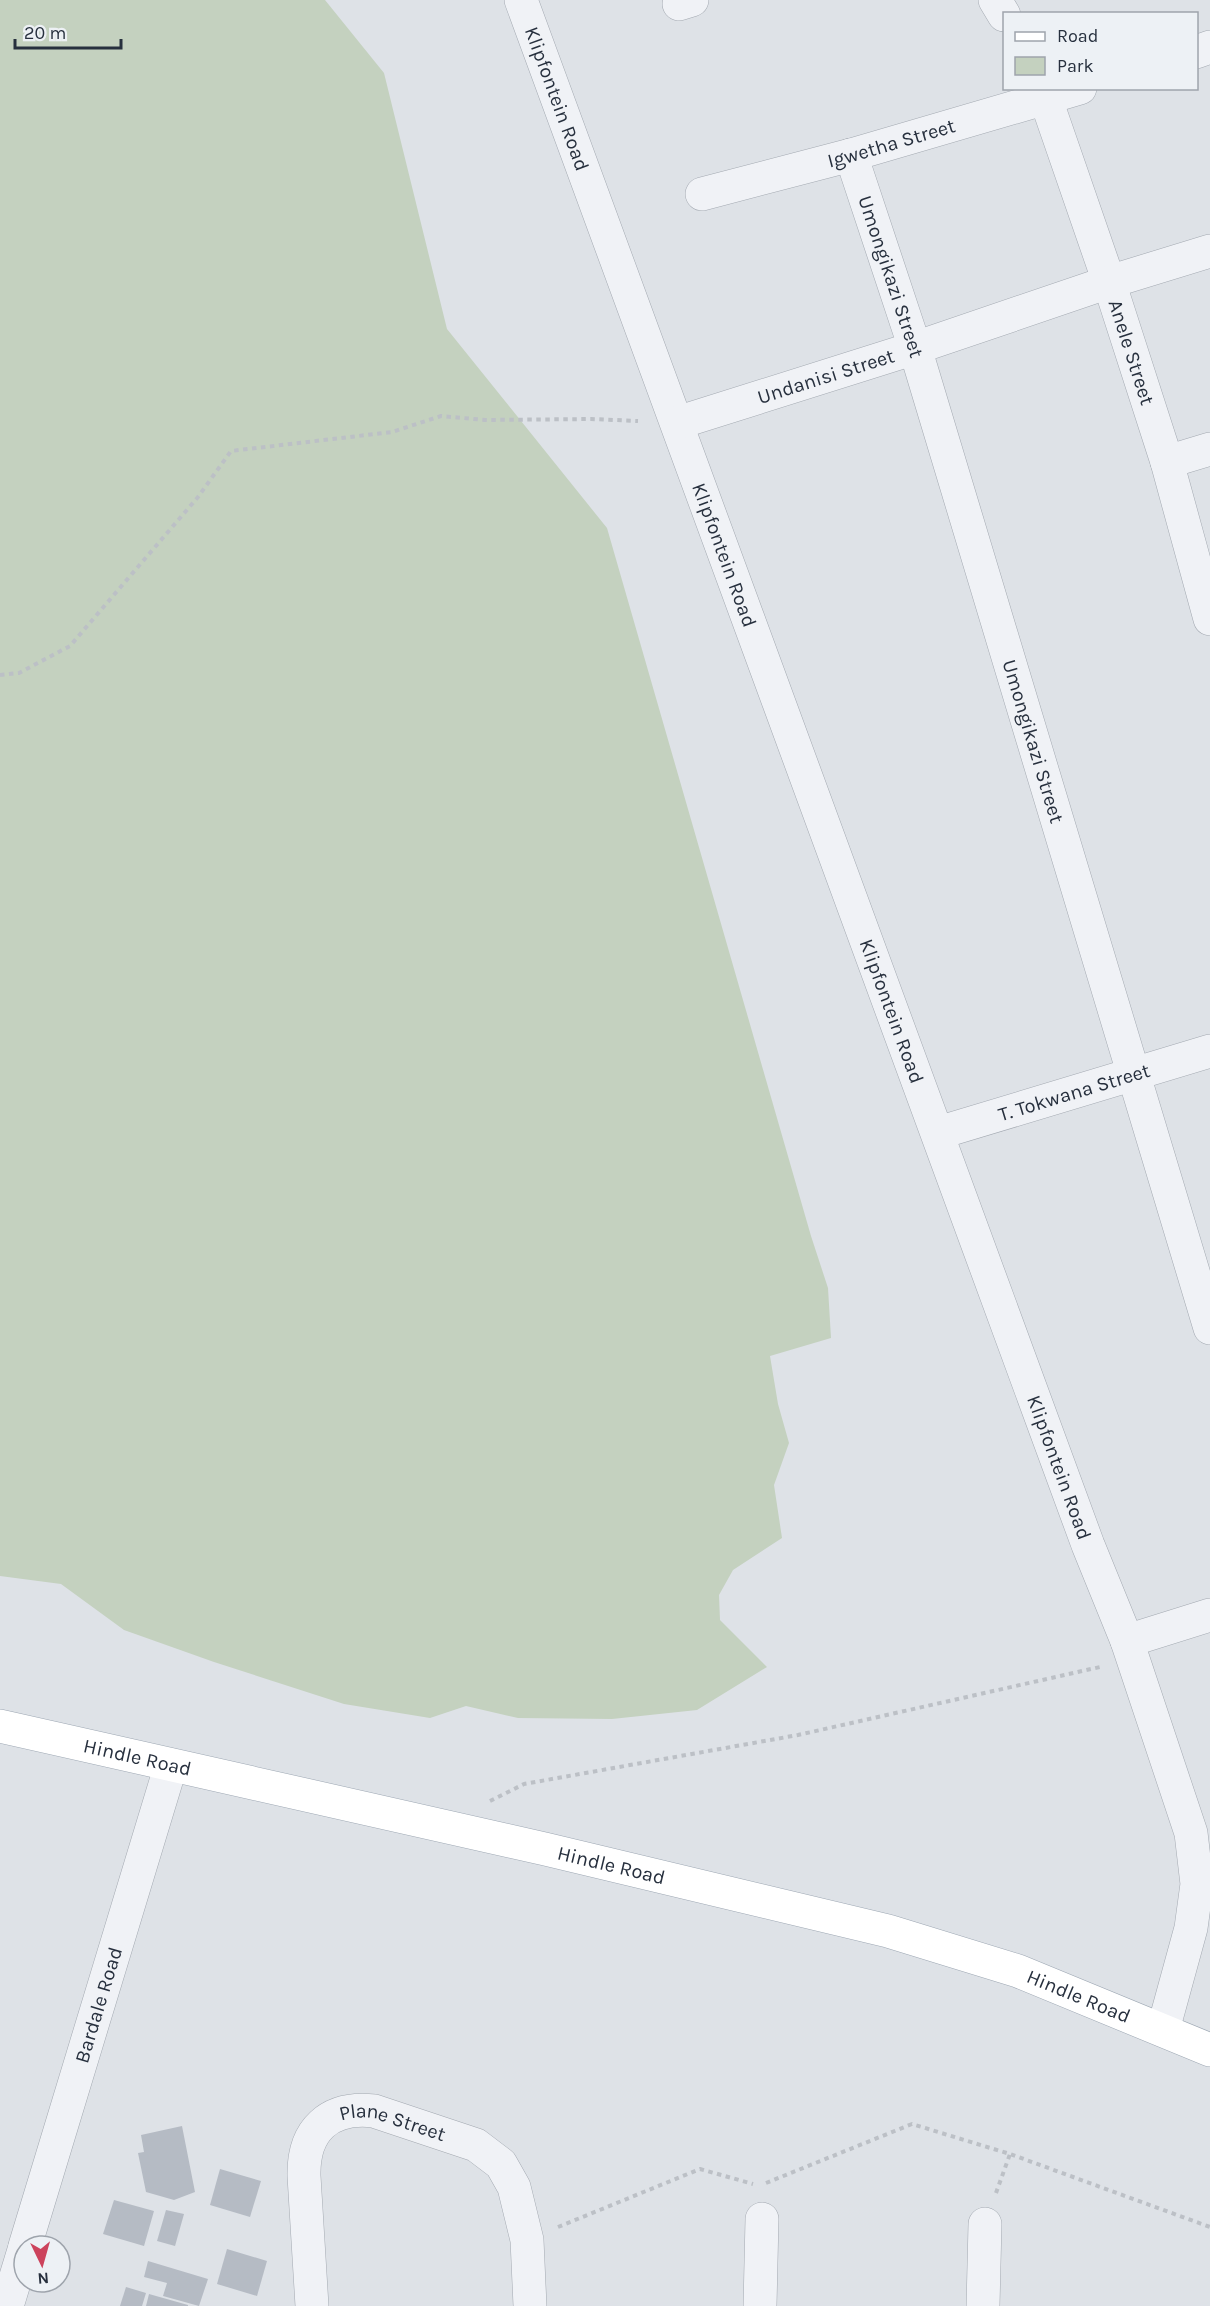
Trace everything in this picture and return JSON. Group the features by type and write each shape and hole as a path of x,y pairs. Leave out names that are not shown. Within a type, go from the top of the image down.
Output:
{"main road":[{"name":"Hindle Road","path":"0,1726 545,1849 888,1931 1017,1971 1210,2050"}],"street":[{"name":"Klipfontein Road","path":"521,0 1088,1545 1116,1653 1191,1833 1197,1884 1189,1937 1163,2030"},
{"name":"Igwetha Street","path":"702,194 851,155 1044,94 1068,90"},
{"name":"Anele Street","path":"1044,94 1109,282 1167,462 1210,619"},
{"name":"Umongikazi Street","path":"851,155 915,348 1210,1328"},
{"name":"Undanisi Street","path":"677,423 915,348 1109,282 1210,252"},
{"path":"1167,462 1210,449"},
{"name":"T. Tokwana Street","path":"938,1133 1210,1051"},
{"path":"1116,1653 1210,1615"},
{"name":"Bardale Road","path":"29,2234 171,1765"},
{"name":"Plane Street","path":"312,2306 303,2160 314,2133 326,2120 357,2109 374,2111 476,2145 501,2164 514,2187 527,2240 530,2306"},
{"path":"760,2306 762,2219"},
{"path":"983,2306 985,2224"},
{"name":"Bardale Road","path":"7,2306 12,2290"}],"path":[{"path":"0,675 19,673 70,646 198,497 231,451 392,432 441,416 485,420 591,419 677,423"},
{"path":"487,1802 524,1784 809,1732 936,1702 1116,1653"},
{"path":"527,2240 700,2169 759,2186 912,2124 1010,2154 1210,2227"}],"green space":[{"path":"0,0 325,0 384,73 447,329 607,528 811,1236 828,1288 831,1338 770,1356 778,1404 789,1443 774,1485 782,1538 733,1570 719,1595 720,1620 767,1667 697,1710 612,1719 518,1718 466,1706 430,1718 344,1704 124,1630 61,1584 0,1576"}],"building":[{"path":"182,2126 195,2192 174,2200 146,2192 138,2153 144,2152 141,2135"},
{"path":"220,2169 261,2181 250,2217 210,2205"},
{"path":"114,2200 154,2211 144,2246 103,2234"},
{"path":"166,2210 184,2214 175,2246 157,2241"},
{"path":"227,2249 267,2261 257,2296 217,2284"},
{"path":"148,2261 208,2279 199,2306 163,2296 167,2283 144,2277"},
{"path":"126,2287 146,2293 142,2306 120,2306"},
{"path":"149,2294 188,2305 188,2306 146,2306"}]}
